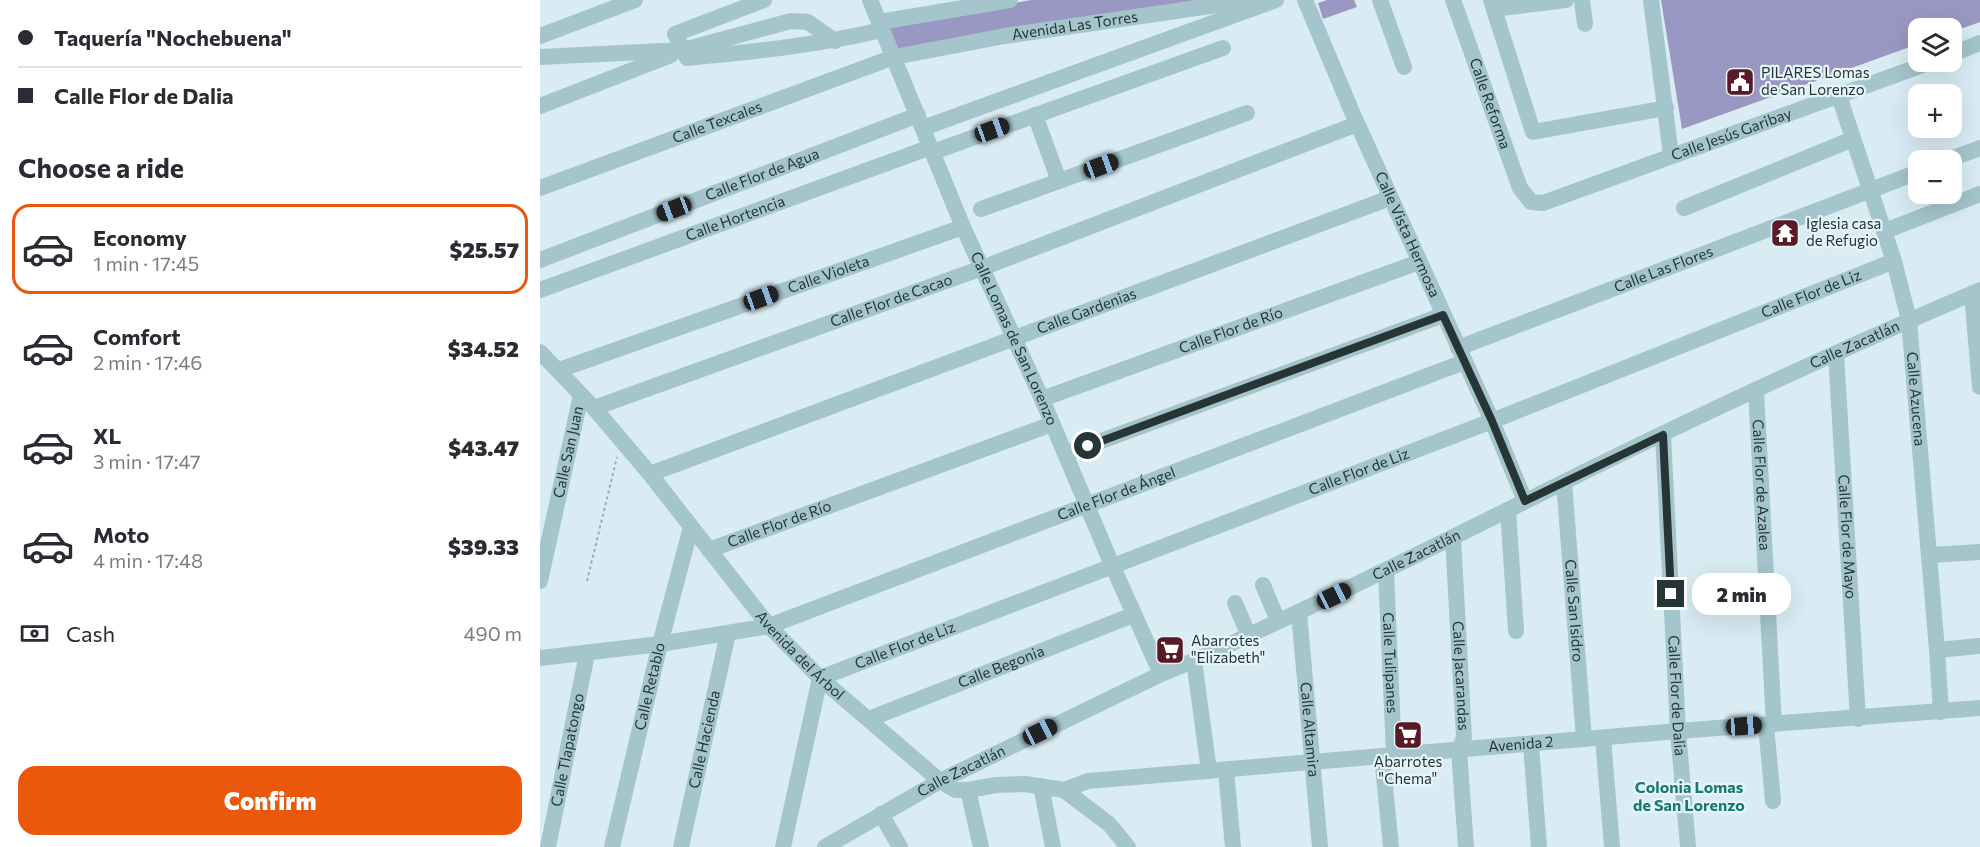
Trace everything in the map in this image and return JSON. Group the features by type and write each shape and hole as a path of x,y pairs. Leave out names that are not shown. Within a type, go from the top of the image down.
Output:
{"street":[{"path":"540,36 635,0"},
{"path":"764,0 675,34 687,58 835,41 881,26 1010,0"},
{"name":"Calle Lomas de San Lorenzo","path":"870,0 963,227 1042,399 1133,615 1161,674"},
{"name":"Avenida Las Torres","path":"894,57 1005,36 1251,0"},
{"name":"Calle Flor de Agua","path":"540,260 921,122 1276,0"},
{"name":"Calle Vista Hermosa","path":"1305,0 1357,124 1492,421 1525,501"},
{"path":"1380,0 1404,67"},
{"name":"Calle Reforma","path":"1454,0 1520,188 1531,202"},
{"path":"1566,0 1493,5 1533,132 1666,108"},
{"path":"1582,0 1585,24"},
{"path":"1651,0 1671,155"},
{"path":"540,106 636,60 791,21 808,22 835,41"},
{"path":"1962,50 1980,43"},
{"name":"Calle Hortencia","path":"540,290 1223,48"},
{"path":"540,57 636,60"},
{"name":"Calle Texcales","path":"540,188 894,57"},
{"name":"Calle Jesús Garibay","path":"1531,202 1543,203 1908,70"},
{"name":"Calle Azucena","path":"1839,96 1885,231 1909,320 1941,712"},
{"path":"981,209 1247,113"},
{"path":"1035,115 1059,181"},
{"name":"Calle Flor de Cacao","path":"594,408 982,268 1357,124"},
{"path":"1684,208 1853,139"},
{"path":"1962,155 1980,148"},
{"name":"Calle Las Flores","path":"1461,355 1908,176"},
{"path":"1885,231 1980,194"},
{"name":"Calle Gardenias","path":"651,474 1390,198"},
{"name":"Calle Violeta","path":"559,370 963,227"},
{"name":"Calle Flor de Liz","path":"820,678 1492,421 1894,261"},
{"name":"Calle Flor de Río","path":"1042,399 1419,262"},
{"path":"1976,292 1980,387"},
{"name":"Calle Zacatlán","path":"825,847 940,780 1161,674 1194,662 1299,613 1564,482 1756,391 1909,320 1976,292"},
{"path":"1066,454 1443,315"},
{"name":"Avenida del Árbol","path":"540,352 594,408 651,474 769,626 820,678 940,780 955,790 1025,784 1064,790 1109,824 1128,847"},
{"name":"Calle Flor de Mayo","path":"1836,354 1858,719"},
{"name":"Calle Flor de Ángel","path":"540,658 660,645 769,626 1086,505 1461,355"},
{"name":"Calle Flor de Azalea","path":"1756,391 1773,801"},
{"name":"Calle San Juan","path":"540,581 581,394"},
{"name":"Calle Flor de Río","path":"709,550 1052,424"},
{"name":"Calle Flor de Dalia","path":"1663,435 1678,731 1688,847"},
{"name":"Calle San Isidro","path":"1564,482 1584,739"},
{"path":"1508,510 1516,631"},
{"name":"Calle Retablo","path":"612,847 691,526"},
{"name":"Calle Jacarandas","path":"1453,538 1464,737 1459,751 1466,847"},
{"path":"1929,555 1980,552"},
{"name":"Calle Tulipanes","path":"1386,571 1391,847"},
{"path":"1263,585 1278,621"},
{"path":"1235,603 1249,636"},
{"name":"Calle Altamira","path":"1299,613 1320,847"},
{"name":"Calle Begonia","path":"869,719 1133,615"},
{"name":"Calle Hacienda","path":"681,847 728,633"},
{"path":"1937,650 1980,646"},
{"name":"Calle Tlapatongo","path":"548,847 588,654"},
{"path":"1194,662 1233,847"},
{"path":"783,847 820,678"},
{"name":"Avenida 2","path":"1064,790 1089,781 1980,708"},
{"path":"1603,738 1612,847"},
{"path":"1531,744 1539,847"},
{"path":"1041,786 1053,847"},
{"path":"968,790 981,847"},
{"path":"880,814 900,847"}],"path":[{"path":"587,581 621,440"}],"shaded area":[{"path":"1031,0 1237,0 896,58 884,28"},
{"path":"1327,0 1354,0 1357,7 1323,19 1318,3"},
{"path":"1661,0 1980,0 1980,22 1962,28 1962,18 1908,18 1908,48 1682,129"}],"place":[{"name":"PILARES Lomas de San Lorenzo","path":"1740,82"},
{"name":"Iglesia casa de Refugio","path":"1785,233"},
{"name":"Abarrotes \"Elizabeth\"","path":"1170,650"},
{"name":"Abarrotes \"Chema\"","path":"1408,735"}],"district":[{"name":"Colonia Lomas de San Lorenzo","path":"1689,796"}],"route":[{"path":"1088,446 1443,315 1492,421 1525,501 1663,435 1671,594"}]}
